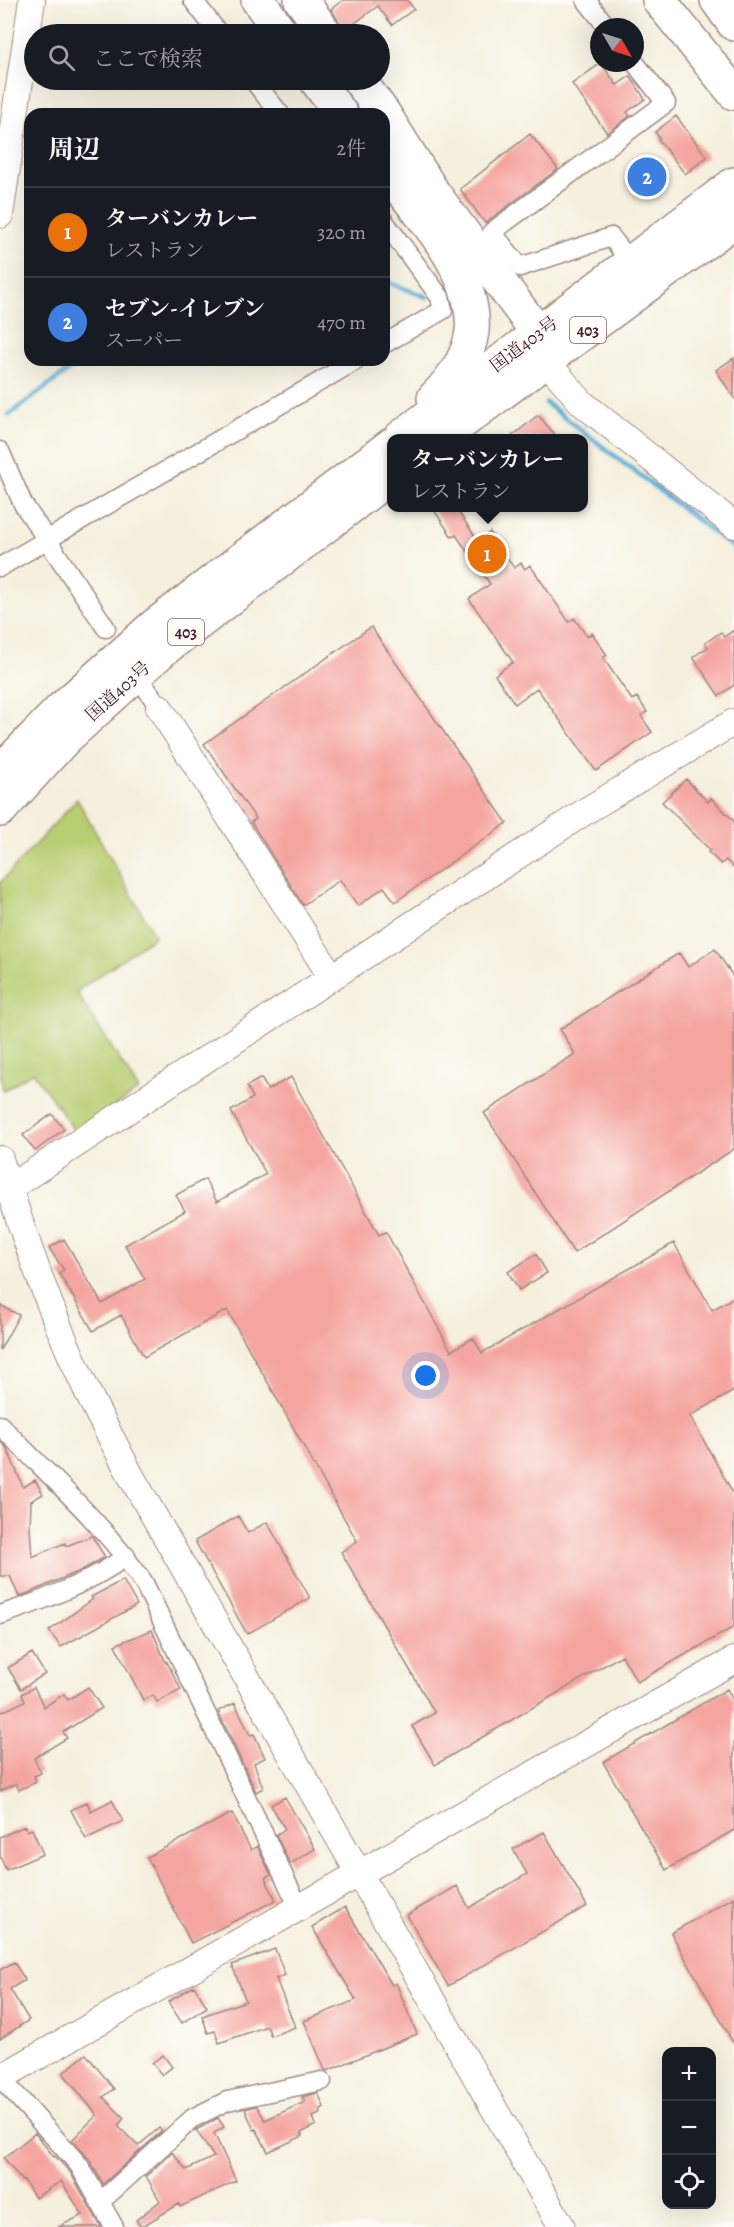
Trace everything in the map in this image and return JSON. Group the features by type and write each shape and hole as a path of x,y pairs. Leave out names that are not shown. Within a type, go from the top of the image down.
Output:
{"highway":[{"path":"258,0 275,24"},
{"path":"301,0 319,24"},
{"path":"659,0 734,93"},
{"path":"681,0 734,76"},
{"path":"717,0 734,24"},
{"path":"323,90 336,108"},
{"path":"366,90 380,108"},
{"path":"390,124 535,347"},
{"path":"390,177 442,243 535,347"},
{"name":"国道403号","path":"445,434 535,347 631,261 734,184"},
{"name":"国道403号","path":"413,434 535,347 734,221"},
{"path":"405,434 451,378 468,348 472,330 466,292 442,243"},
{"name":"国道403号","path":"0,772 62,709 154,626 387,452"},
{"name":"国道403号","path":"0,810 64,740 387,453"}],"street":[{"path":"28,24 32,0"},
{"path":"193,0 211,24"},
{"path":"586,0 600,18"},
{"path":"0,215 24,54"},
{"path":"631,261 611,237 520,267 492,232 666,104 641,72"},
{"path":"262,90 275,108"},
{"path":"390,229 440,297 443,310 390,341"},
{"path":"535,347 582,403 734,525"},
{"path":"0,567 347,366"},
{"path":"0,451 23,504 106,628"},
{"path":"152,698 331,976"},
{"path":"9,1188 589,809 734,722"},
{"path":"0,1159 34,1261 61,1331 106,1428 562,2227"},
{"path":"0,1425 126,1556 144,1583 299,1908"},
{"path":"0,1616 26,1607 112,1567 126,1556"},
{"path":"114,2227 79,2165 0,2077 734,1660"},
{"path":"100,2202 193,2118 227,2101 322,2081"}],"green space":[{"path":"77,799 155,936 76,992 139,1090 76,1133 33,1072 3,1091 0,1071 0,883"}],"building":[{"path":"343,0 407,0 414,9 392,25 378,6 354,24 340,24 331,9"},
{"path":"590,71 608,72 617,85 630,76 645,99 627,112 630,116 607,133 572,84"},
{"path":"676,116 707,157 685,174 655,132"},
{"path":"530,134 558,169 485,223 460,189"},
{"path":"734,358 734,398 716,370"},
{"path":"538,415 555,434 515,434"},
{"path":"435,512 458,512 478,541 490,532 514,568 521,563 525,569 530,565 569,622 574,618 587,636 592,633 607,655 603,658 632,700 637,697 647,712 641,716 652,732 596,771 537,688 515,704 495,675 513,662 469,599 490,584 456,535 452,537"},
{"path":"371,627 507,823 395,902 384,887 358,906 340,880 303,905 251,822 256,819 204,744"},
{"path":"734,630 734,685 719,696 693,657 708,647 705,643 721,632 724,637"},
{"path":"686,779 708,802 711,798 734,821 734,868 726,860 721,864 662,802"},
{"path":"715,949 734,978 734,1149 574,1253 484,1113 575,1054 560,1029 679,953 688,967"},
{"path":"291,1077 379,1235 386,1232 451,1351 473,1338 482,1353 674,1243 712,1310 734,1297 734,1391 690,1416 734,1495 734,1627 637,1682 622,1655 435,1765 412,1726 435,1713 341,1552 357,1541 227,1310 144,1357 121,1315 93,1331 59,1273 64,1270 49,1248 64,1239 102,1304 145,1279 125,1245 185,1211 176,1195 205,1179 217,1202 266,1174 231,1111 253,1098 247,1086 261,1078 268,1090"},
{"path":"52,1114 64,1129 35,1151 23,1135"},
{"path":"536,1254 547,1273 519,1290 508,1272"},
{"path":"0,1305 19,1315 0,1350"},
{"path":"0,1441 7,1448 23,1487 35,1480 43,1494 31,1501 32,1557 65,1543 66,1546 92,1536 105,1557 82,1570 19,1597 10,1576 0,1576"},
{"path":"238,1516 248,1533 267,1522 310,1598 247,1634 195,1541"},
{"path":"123,1580 137,1605 61,1647 49,1631 93,1599 91,1597"},
{"path":"152,1630 181,1690 157,1702 153,1695 143,1700 115,1645"},
{"path":"32,1653 45,1674 21,1689 8,1668"},
{"path":"34,1687 44,1707 64,1694 68,1700 88,1687 102,1708 63,1732 67,1738 34,1758 41,1773 34,1776 36,1782 19,1790 16,1784 0,1791 0,1713 25,1701 22,1694"},
{"path":"727,1689 734,1702 734,1830 666,1870 603,1762"},
{"path":"235,1703 250,1735 254,1734 265,1758 254,1763 263,1788 256,1792 218,1711"},
{"path":"285,1797 315,1849 290,1864 276,1835 285,1829 271,1805"},
{"path":"112,1800 123,1821 86,1839 71,1810 87,1802 91,1811"},
{"path":"232,1813 251,1850 257,1846 271,1875 265,1878 276,1900 191,1943 147,1857"},
{"path":"25,1826 27,1831 32,1829 43,1854 6,1870 0,1856 0,1837"},
{"path":"544,1832 587,1906 448,1986 407,1915 457,1886 469,1908 527,1874 513,1849"},
{"path":"734,1897 734,2044 671,1933"},
{"path":"345,1907 392,1985 396,1983 417,2034 327,2071 304,2021 356,2000 312,1927"},
{"path":"275,1949 285,1975 276,1979 295,2027 271,2036 267,2026 219,2043 215,2031 208,2033 202,2016 246,2001 232,1965"},
{"path":"14,1962 25,1980 10,1989 29,2020 0,2039 0,1970"},
{"path":"194,1986 207,2007 182,2023 168,2002"},
{"path":"86,2054 114,2089 103,2097 124,2118 118,2126 138,2146 159,2128 162,2131 103,2184 89,2159 72,2140 97,2115 63,2073"},
{"path":"163,2055 172,2067 162,2075 152,2063"},
{"path":"318,2093 324,2107 320,2110 321,2113 313,2117 316,2125 301,2133 303,2136 268,2152 256,2129 254,2130 245,2109 257,2106 265,2120 305,2102 302,2097"},
{"path":"218,2118 224,2127 214,2133 236,2181 180,2207 179,2204 141,2227 136,2220 160,2201 146,2176 172,2152 186,2170 214,2157 196,2130"},
{"path":"35,2133 54,2157 70,2172 101,2227 58,2227 83,2215 61,2181 35,2198 24,2180 22,2181 4,2158"}],"waterway":[{"path":"390,283 427,297"},
{"path":"9,415 74,366"},
{"path":"546,403 586,434"},
{"path":"588,435 734,548"}],"place":[{"name":"セブン-イレブン","path":"647,177"},
{"name":"ターバンカレー","path":"487,554"}]}
